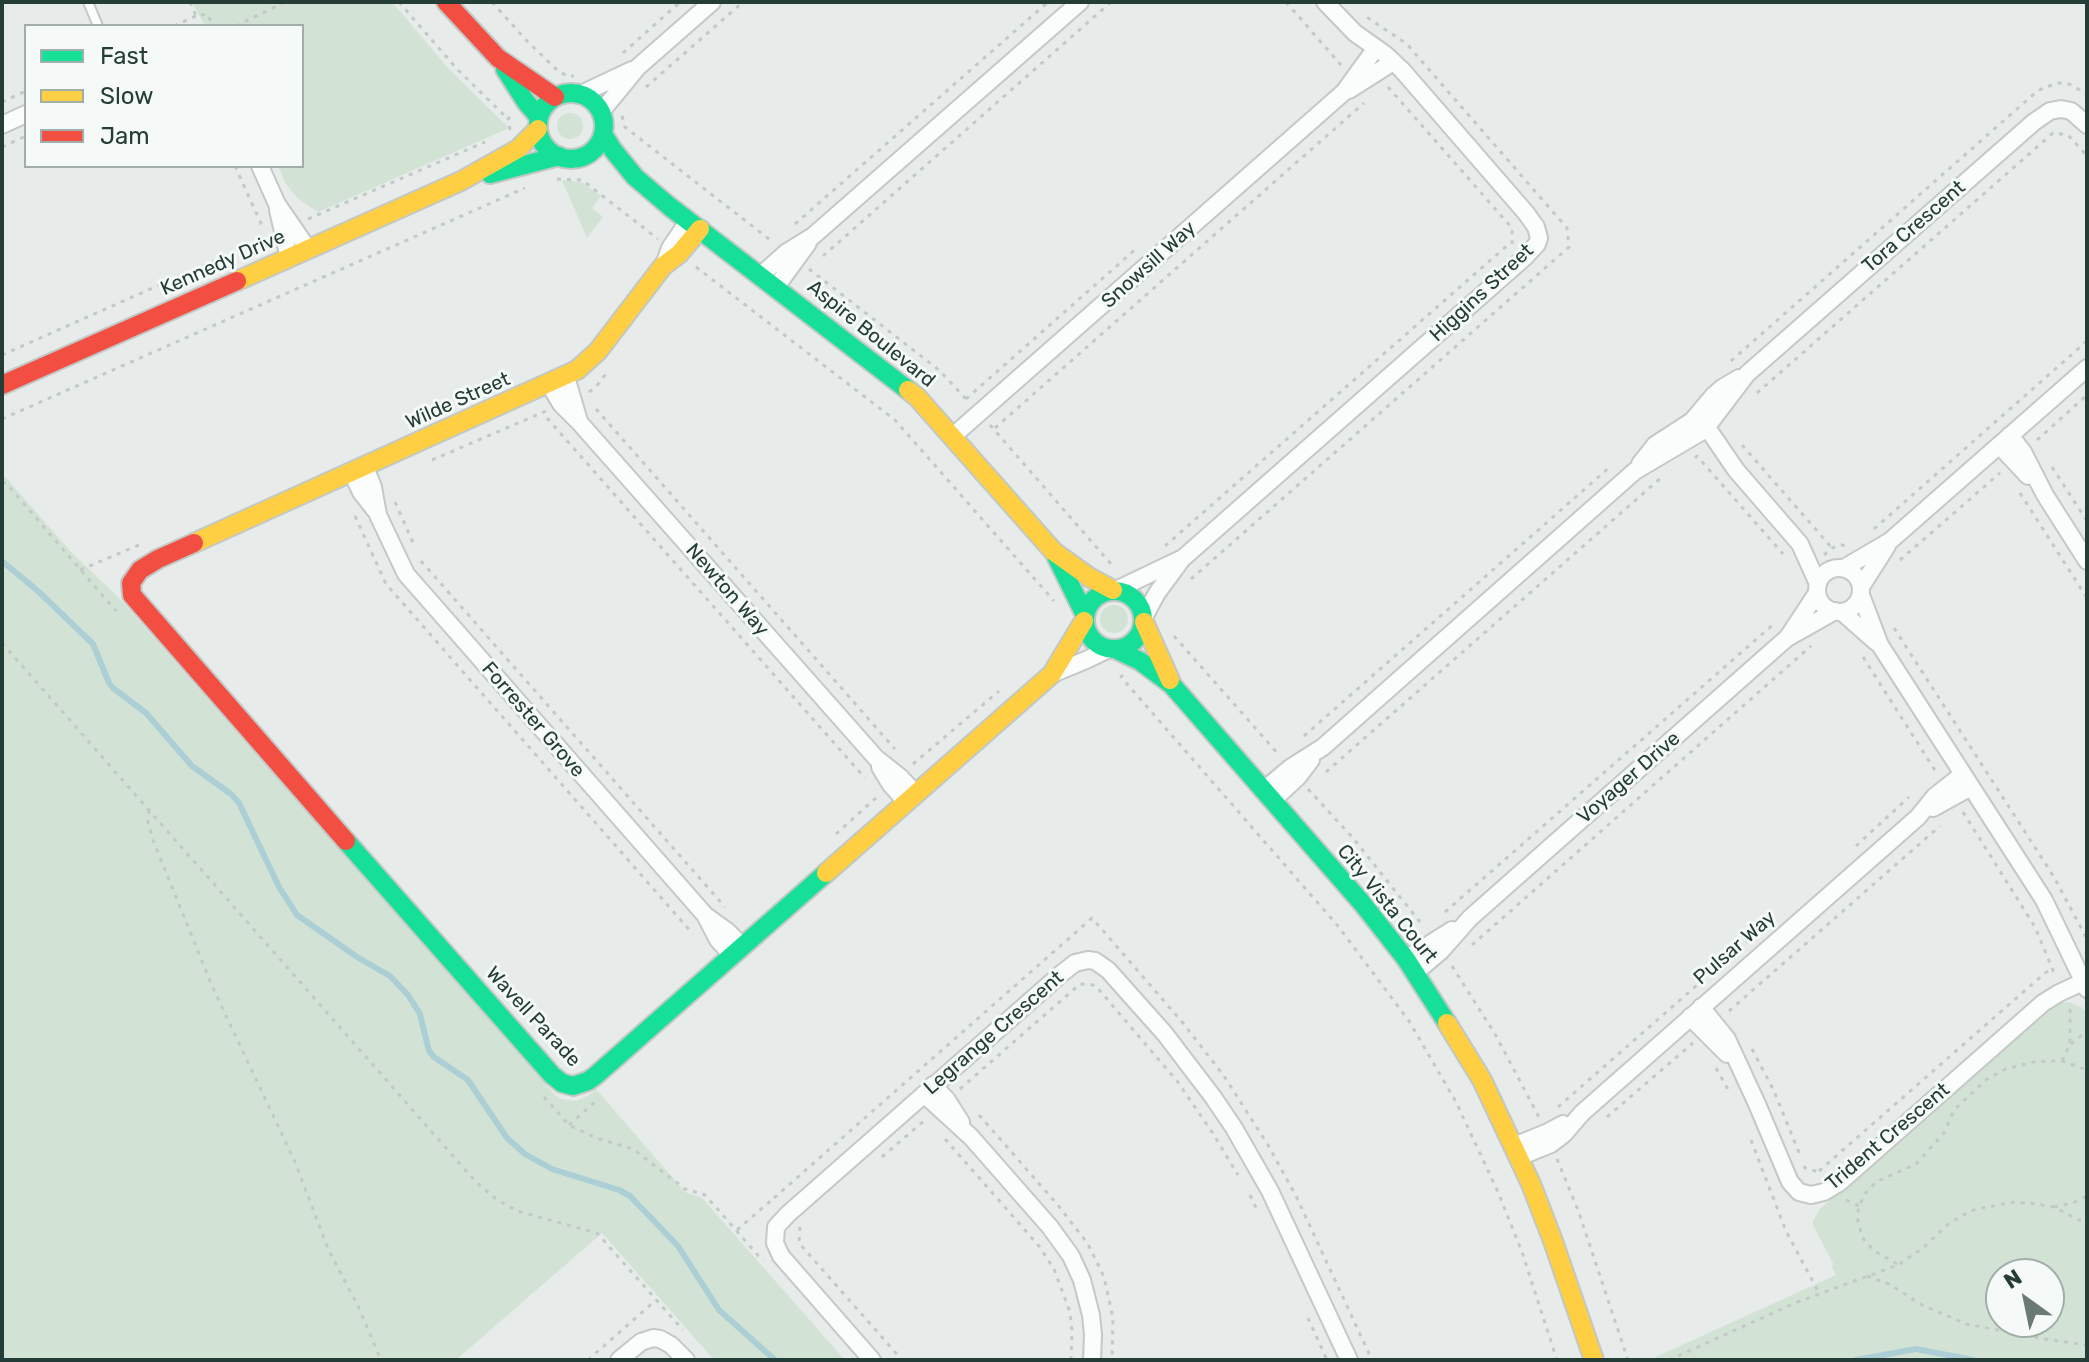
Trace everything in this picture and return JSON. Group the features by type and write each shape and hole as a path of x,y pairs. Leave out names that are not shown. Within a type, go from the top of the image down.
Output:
{"street":[{"path":"446,2 498,58 538,123 545,146 552,153 568,157 594,149 603,134 601,112 582,85"},
{"path":"601,112 638,67 712,2"},
{"path":"768,281 797,260 813,236 1080,2"},
{"name":"Higgins Street","path":"1144,619 1157,593 1182,559 1525,257 1539,238 1533,221 1393,62 1355,33 1325,2"},
{"name":"Snowsill Way","path":"1352,86 1376,48"},
{"path":"498,58 555,97"},
{"name":"Snowsill Way","path":"953,436 1352,86 1393,62"},
{"path":"521,157 548,102 582,85 638,67"},
{"name":"Tora Crescent","path":"1268,795 1298,777 1323,747 1635,471 1655,445 1698,428 1722,388 1747,374 2043,115 2055,109 2065,109 2087,125"},
{"path":"2,125 24,115"},
{"name":"Aspire Boulevard","path":"603,134 635,177 917,397 1054,552 1114,590"},
{"name":"Kennedy Drive","path":"2,385 461,181 521,157 568,157"},
{"name":"Aspire Boulevard","path":"568,157 602,164 635,177"},
{"path":"261,168 277,204 289,258"},
{"path":"277,204 308,249"},
{"name":"Wilde Street","path":"232,526 558,381 590,360 694,225"},
{"path":"1807,621 1825,573 1862,558 1890,541 2087,368"},
{"name":"Newton Way","path":"558,381 561,404 876,758 891,785 910,798"},
{"path":"1698,428 1699,440 1736,470 1816,562 1856,575 1880,645 2044,900 2085,986"},
{"path":"2004,440 2045,495 2087,561"},
{"name":"Forrester Grove","path":"359,470 361,492 378,515 402,568 412,582 705,915 718,940 737,950"},
{"name":"Wavell Parade","path":"232,526 146,565 133,577 132,595 552,1075 573,1086 588,1081 1052,674 1085,618"},
{"path":"1838,612 1854,606 1890,541"},
{"name":"Aspire Boulevard","path":"1054,552 1085,618"},
{"name":"Higgins Street","path":"1114,590 1182,559"},
{"path":"1816,562 1823,605 1838,612 1880,645"},
{"path":"1114,590 1124,592 1137,601 1172,685 1140,661 1099,646 1091,639 1086,631 1085,618 1094,598 1114,590"},
{"name":"Voyager Drive","path":"1410,966 1441,951 1470,918 1807,621 1838,612"},
{"path":"1112,649 1131,644 1138,638 1144,619"},
{"name":"Wavell Parade","path":"1052,674 1112,649"},
{"name":"City Vista Court","path":"1172,685 1362,903 1410,966 1466,1052 1517,1152"},
{"name":"Pulsar Way","path":"1517,1152 1582,1113 1918,817 1953,797 1967,781"},
{"name":"Legrange Crescent","path":"788,1214 1069,967 1088,960 1101,965 1165,1034 1234,1128 1281,1213 1349,1360"},
{"name":"Trident Crescent","path":"1695,1012 1739,1066 1790,1182 1804,1195 1818,1194 1839,1183 2043,1003 2064,990 2085,986"},
{"path":"929,1089 1056,1234 1077,1266 1091,1315 1092,1360"},
{"path":"1517,1152 1542,1212 1594,1360"},
{"path":"788,1214 774,1232 781,1256 872,1360"},
{"path":"619,1360 634,1347 653,1338 671,1345 686,1360"}],"lane":[{"path":"88,2 97,24"}],"path":[{"path":"190,2 196,16"},
{"path":"240,24 285,2"},
{"path":"2,419 533,184 510,131 508,119 457,69 399,2"},
{"path":"492,2 557,70 582,85"},
{"path":"620,55 680,2"},
{"path":"786,232 1048,2"},
{"path":"797,260 1111,2"},
{"path":"993,429 1370,98 1352,86 1286,2"},
{"path":"1191,579 1569,247 1567,228 1407,44 1364,16 1359,9"},
{"path":"178,24 207,14 213,24"},
{"path":"1163,548 1510,243 1512,228 1386,84"},
{"path":"2,102 24,92"},
{"path":"508,119 526,102"},
{"path":"622,116 625,127 939,370 1111,565 1118,567"},
{"path":"1752,397 2053,133 2068,135 2087,156"},
{"path":"2,147 24,137"},
{"path":"293,226 496,137"},
{"path":"2,355 267,237 236,168"},
{"path":"547,181 582,180 895,420 1057,604"},
{"path":"1510,243 1539,273"},
{"path":"1864,537 2087,341"},
{"path":"1901,559 2087,395"},
{"path":"593,406 900,755"},
{"path":"542,412 869,783"},
{"path":"1684,458 1697,456 1802,575 1832,548 1842,545 1852,548 1862,558"},
{"path":"1319,778 1672,468"},
{"path":"2053,468 2087,521"},
{"path":"392,494 415,547"},
{"path":"2021,494 2087,598"},
{"path":"80,570 142,544"},
{"path":"421,560 728,910"},
{"path":"1436,920 1794,606 1821,637 1463,953"},
{"path":"1888,618 2054,877 2087,939"},
{"path":"2,643 486,1191 517,1211 597,1233 690,1338"},
{"path":"1863,657 2035,927 2051,969 2070,1001 2070,1044 2062,1061"},
{"path":"1848,853 1914,793"},
{"path":"1726,1014 1953,797"},
{"path":"149,810 148,822 153,840 212,986 295,1162 329,1251 358,1306 381,1360"},
{"path":"736,1231 1092,918 1103,932"},
{"path":"1553,1111 1769,922"},
{"path":"881,1158 1080,984 1095,985 1195,1107 1231,1162 1257,1210"},
{"path":"2070,1044 2087,1031"},
{"path":"1602,1121 1695,1041"},
{"path":"1898,1265 1873,1250 1862,1237 1857,1217 1865,1194 1876,1182 1916,1164 1944,1133 1954,1110 1987,1079 2006,1069 2034,1062 2062,1061 2087,1070"},
{"path":"569,1125 596,1138 633,1149 685,1189 705,1195"},
{"path":"937,1130 1039,1246 1054,1269 1070,1312 1071,1360"},
{"path":"1669,1360 1795,1303 1898,1265 1923,1248 1946,1226 1976,1209 2015,1202 2054,1207 2087,1196"},
{"path":"774,1198 801,1228 799,1243 902,1360"},
{"path":"2054,1207 2087,1224"},
{"path":"1867,1276 1966,1324 2087,1345"},
{"path":"588,1360 656,1300"},
{"path":"1303,1308 1327,1360"}],"green space":[{"path":"192,2 392,2 448,68 508,127 318,212 297,198 279,168 304,168 304,24 204,24"},
{"path":"570,113 580,116 583,126 580,136 570,139 560,136 557,126 560,116"},
{"path":"562,180 581,182 601,196 592,208 603,217 587,238"},
{"path":"2,473 71,552 117,596 555,1095 576,1101 596,1089 685,1192 702,1198 845,1360 714,1360 602,1233 456,1360 2,1360"},
{"path":"1114,605 1124,609 1128,619 1124,629 1114,633 1104,629 1100,619 1104,609"},
{"path":"2068,1002 2087,1013 2087,1360 1649,1360 1836,1275 1813,1225 1820,1209 2056,1004"}],"waterway":[{"path":"2,561 93,644 113,688 146,713 192,766 239,803 279,887 297,915 390,976 408,995 420,1014 429,1051 468,1080 507,1138 525,1154 552,1169 630,1196 678,1246 719,1310 775,1360"},
{"path":"1856,1360 1916,1349 1973,1360"}],"traffic: fast":[{"path":"505,69 539,117"},
{"path":"571,93 584,96 594,103 601,113 604,126 601,139 594,149 584,156 571,159 558,156 548,149 541,139 538,126 541,113 548,103 558,96 571,93"},
{"path":"603,134 635,177 669,206 908,390"},
{"path":"490,174 559,156"},
{"path":"1056,556 1085,615"},
{"path":"1114,591 1135,599 1143,620 1135,641 1114,649 1093,641 1085,620 1093,599 1114,591"},
{"path":"1115,649 1140,661 1172,685 1362,903 1406,959 1447,1023"},
{"path":"346,841 552,1075 562,1083 573,1086 595,1076 826,873"}],"traffic: slow":[{"path":"237,281 461,181 518,149 538,129"},
{"path":"194,543 577,370 598,351 663,266 679,254 700,229"},
{"path":"908,390 1054,552 1113,590"},
{"path":"826,873 1052,674 1084,621"},
{"path":"1144,622 1170,680"},
{"path":"1447,1023 1482,1080 1531,1184 1594,1360"}],"traffic: jam":[{"path":"446,2 498,58 555,97"},
{"path":"2,385 237,281"},
{"path":"194,543 140,570 131,583 132,595 346,841"}]}
